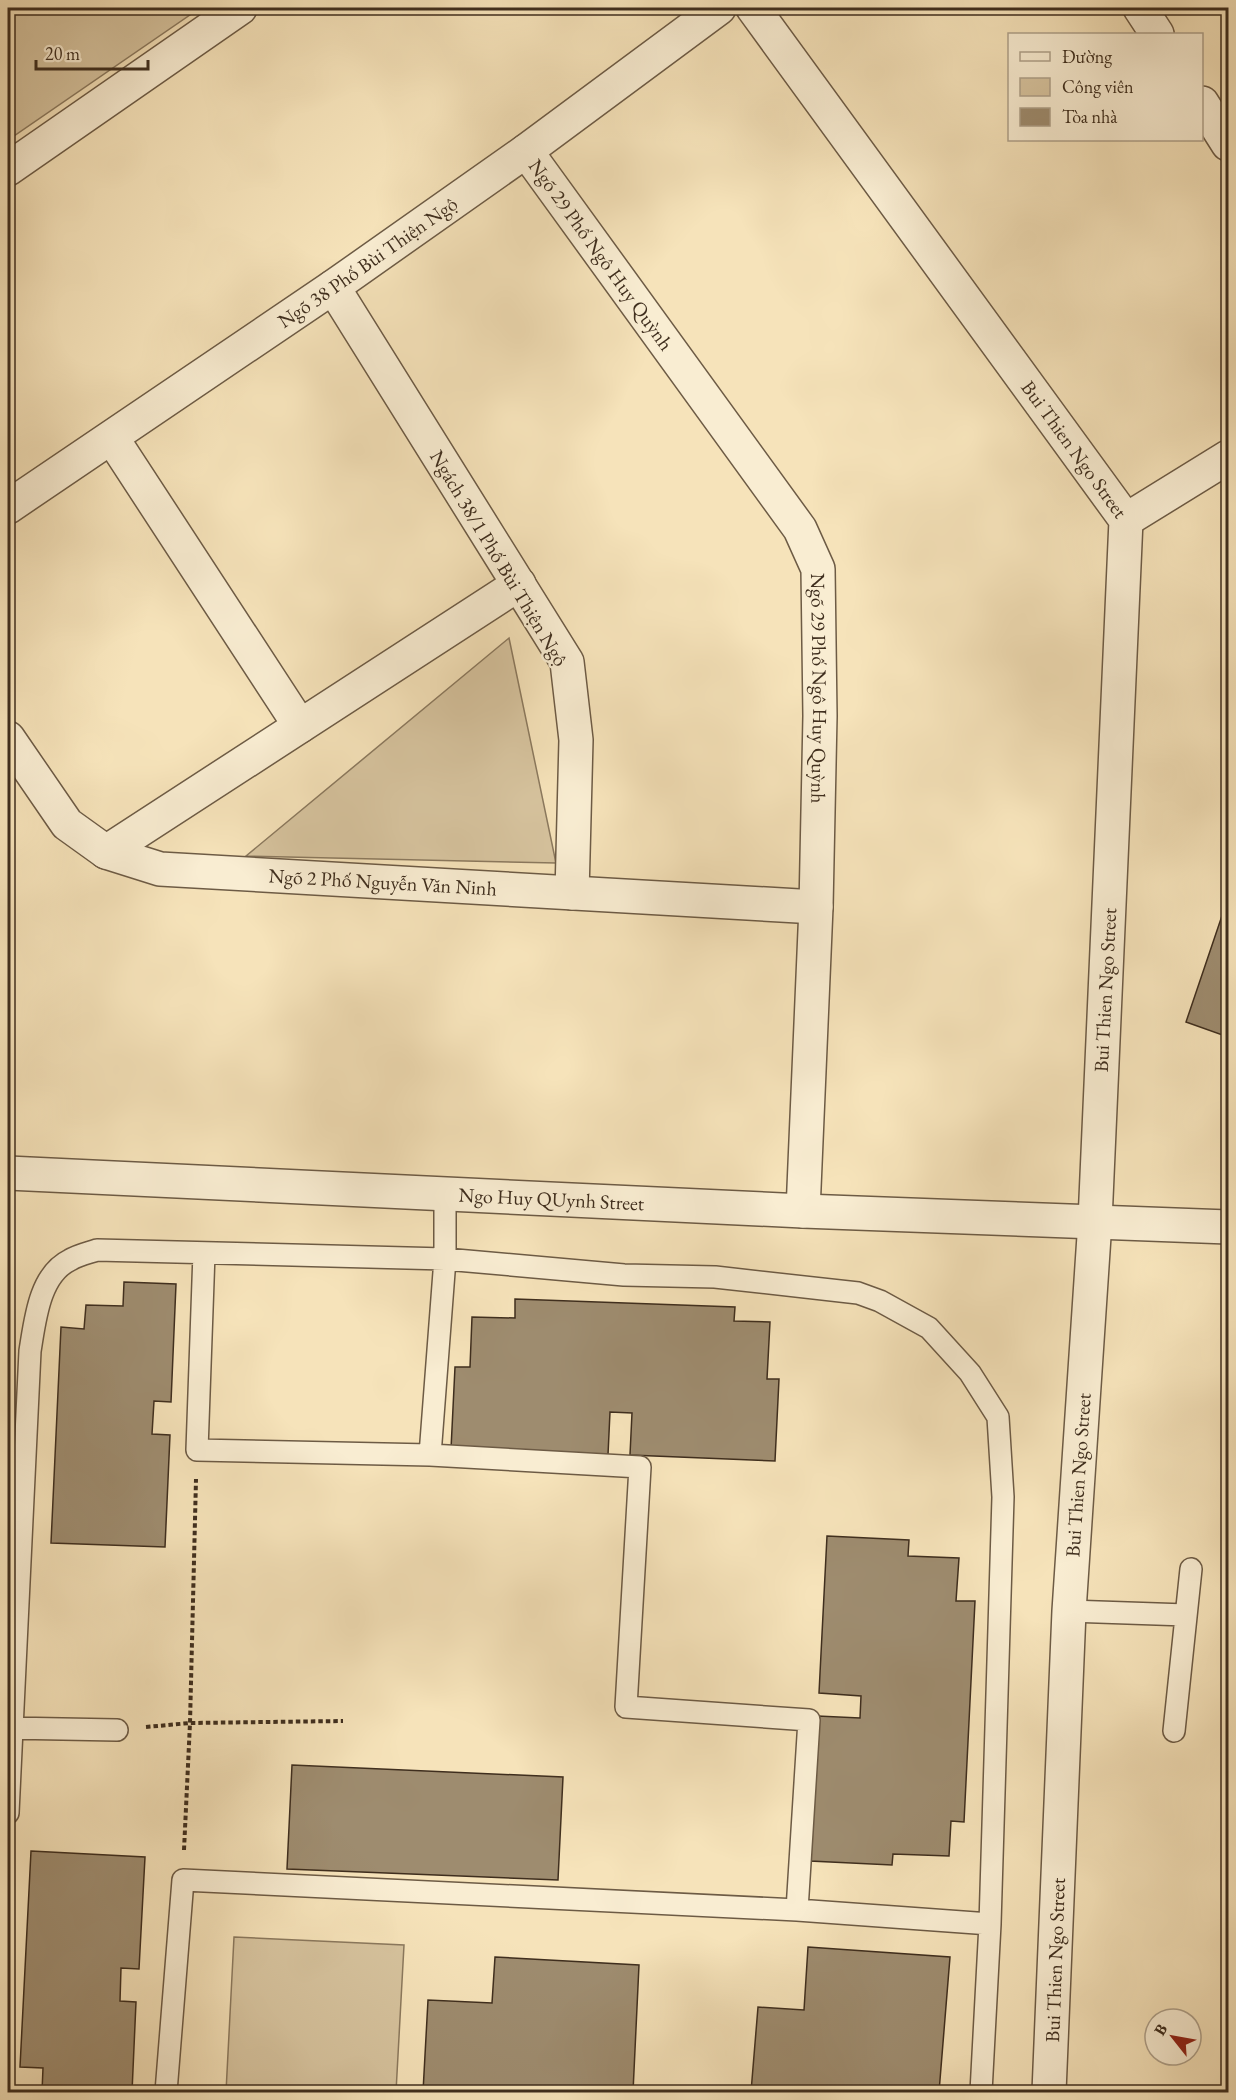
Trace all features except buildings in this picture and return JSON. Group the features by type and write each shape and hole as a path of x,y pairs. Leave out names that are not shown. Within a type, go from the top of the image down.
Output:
{"street":[{"path":"8,169 240,8"},
{"name":"Ngõ 38 Phố Bùi Thiện Ngộ","path":"8,507 333,287 526,152 719,8"},
{"name":"Bui Thien Ngo Street","path":"753,8 1126,520 1095,1221 1069,1611 1049,2092"},
{"path":"1140,8 1156,33"},
{"path":"1203,104 1226,133"},
{"name":"Ngõ 29 Phố Ngô Huy Quỳnh","path":"526,152 800,529 818,569 820,716 816,907 802,1211"},
{"name":"Ngách 38/1 Phố Bùi Thiện Ngộ","path":"333,287 567,662 576,740 572,893"},
{"path":"112,438 300,726"},
{"path":"1126,520 1228,457"},
{"path":"106,852 519,584"},
{"name":"Ngõ 2 Phố Nguyễn Văn Ninh","path":"8,738 67,824 106,852 160,869 816,907"},
{"name":"Ngo Huy QUynh Street","path":"8,1173 802,1211 1095,1221"},
{"path":"1095,1221 1228,1227"}],"lane":[{"path":"430,1455 445,1259 445,1194"},
{"path":"8,1814 10,1728 30,1351 46,1282 68,1260 97,1250 445,1259 624,1275 715,1277 858,1293 880,1301 928,1328 970,1374 998,1418 1003,1497 990,1924 981,2092"},
{"path":"204,1253 197,1450 430,1455 640,1467 626,1707 809,1720 797,1910"},
{"path":"1174,1731 1191,1569"},
{"path":"1069,1611 1186,1615"},
{"path":"10,1728 117,1730"},
{"path":"166,2092 183,1880 797,1910 990,1924"}],"path":[{"path":"183,1880 190,1723 197,1450"},
{"path":"117,1730 190,1723 343,1721"}],"green space":[{"path":"8,8 200,8 8,140"},
{"path":"509,638 556,863 246,856"},
{"path":"234,1937 404,1945 396,2092 226,2092"}]}
